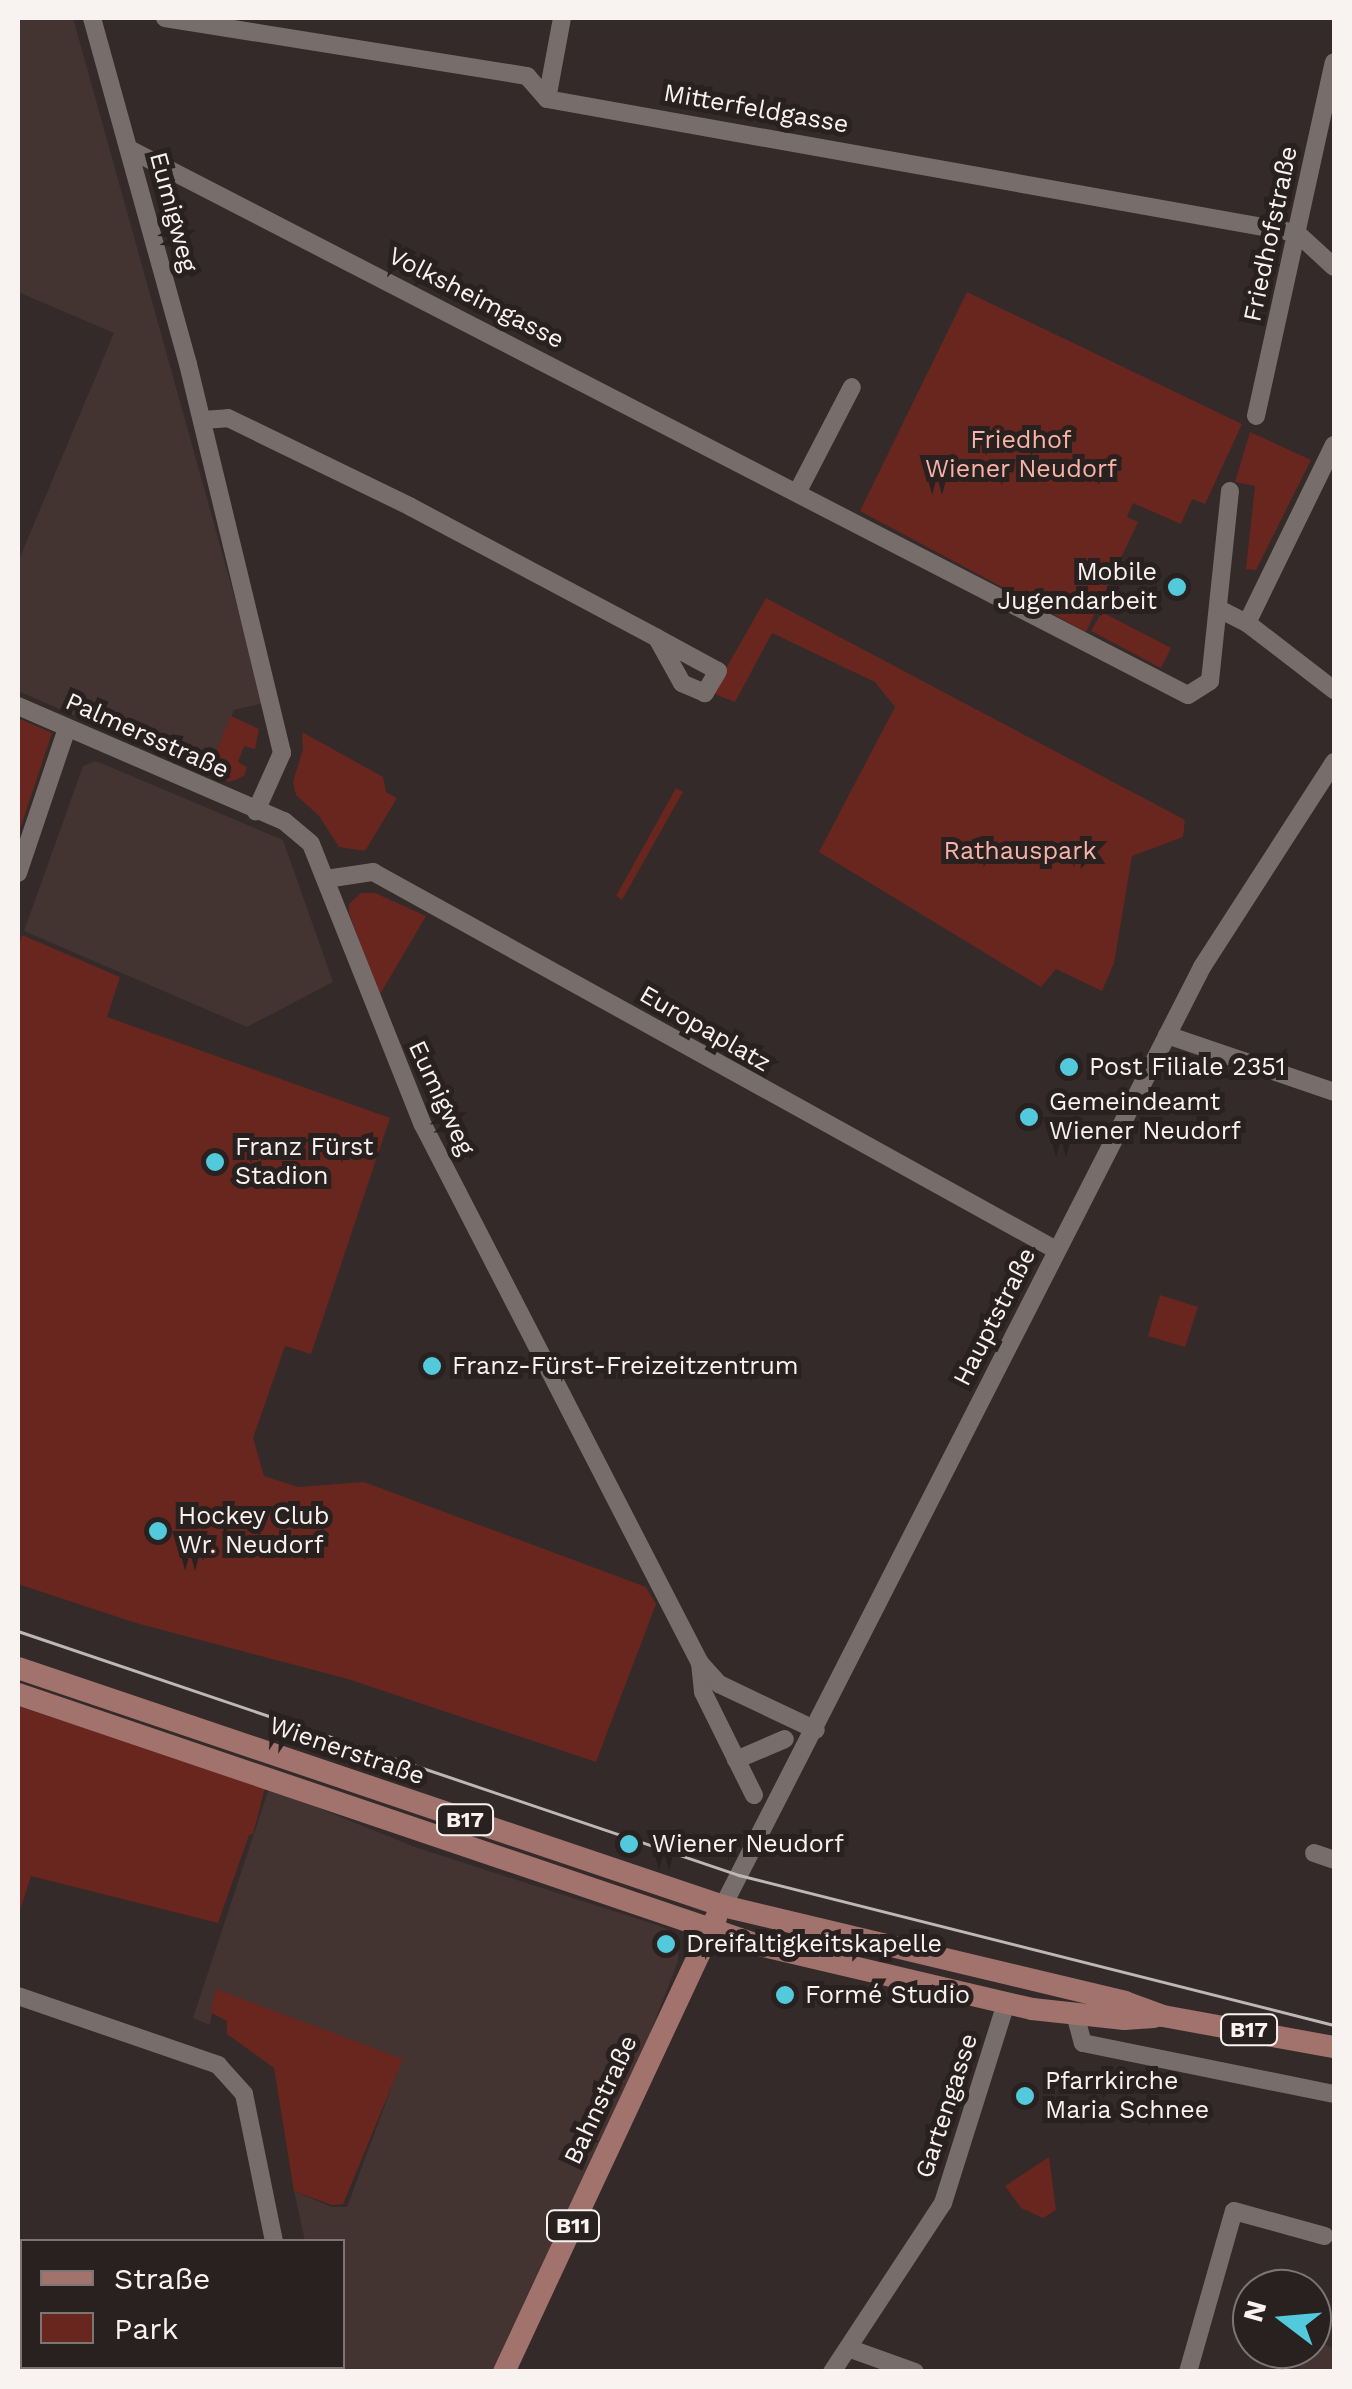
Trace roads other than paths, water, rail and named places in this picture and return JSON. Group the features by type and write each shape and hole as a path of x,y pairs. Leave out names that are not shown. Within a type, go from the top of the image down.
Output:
{"main road":[{"name":"B17","path":"18,1668 205,1744"},
{"name":"B17","path":"18,1694 205,1744"},
{"name":"Wienerstraße","path":"205,1744 722,1906 1124,2002 1163,2016 1334,2048"},
{"name":"Wienerstraße","path":"205,1744 709,1931 1006,2003 1124,2019 1163,2016"},
{"name":"Bahnstraße","path":"504,2372 722,1906"}],"street":[{"name":"Eumigweg","path":"92,18 202,420 282,752 256,812 301,832 326,879 423,1125 700,1663 720,1684 816,1730"},
{"name":"Mitterfeldgasse","path":"165,18 527,76 547,99 1297,234"},
{"path":"547,99 562,18"},
{"name":"Friedhofstraße","path":"1256,416 1334,62"},
{"name":"Volksheimgasse","path":"131,150 1188,694 1210,682 1219,609"},
{"path":"1297,234 1334,267"},
{"path":"798,490 852,387"},
{"path":"202,420 228,418 412,507 658,638"},
{"path":"1247,622 1334,445"},
{"path":"1230,491 1219,609 1247,622 1334,690"},
{"name":"Palmersstraße","path":"18,706 256,812"},
{"path":"18,874 68,728"},
{"name":"Hauptstraße","path":"722,1906 816,1730 1202,966 1334,762"},
{"name":"Europaplatz","path":"326,879 373,872 1056,1250"},
{"path":"1167,1035 1334,1092"},
{"path":"700,1663 703,1692 754,1795"},
{"path":"736,1760 784,1739"},
{"path":"1314,1853 1334,1860"},
{"path":"18,1996 218,2065 244,2094 273,2239"},
{"name":"Gartengasse","path":"832,2372 942,2203 1006,2003"},
{"path":"1075,2014 1084,2043 1334,2094"},
{"path":"1188,2372 1234,2211 1324,2236"},
{"path":"848,2348 915,2372"}],"tram line":[{"path":"18,1631 739,1875 1334,2025"}],"place":[{"name":"Mobile Jugendarbeit","path":"1177,587"},
{"name":"Post Filiale 2351","path":"1069,1067"},
{"name":"Gemeindeamt Wiener Neudorf","path":"1029,1117"},
{"name":"Franz Fürst Stadion","path":"215,1162"},
{"name":"Franz-Fürst-Freizeitzentrum","path":"432,1366"},
{"name":"Hockey Club Wr. Neudorf","path":"158,1531"},
{"name":"Wiener Neudorf","path":"629,1844"},
{"name":"Dreifaltigkeitskapelle","path":"666,1944"},
{"name":"Formé Studio","path":"785,1995"},
{"name":"Pfarrkirche Maria Schnee","path":"1025,2096"}],"park label":[{"name":"Friedhof Wiener Neudorf","path":"1021,456"},
{"name":"Rathauspark","path":"1020,851"}]}
